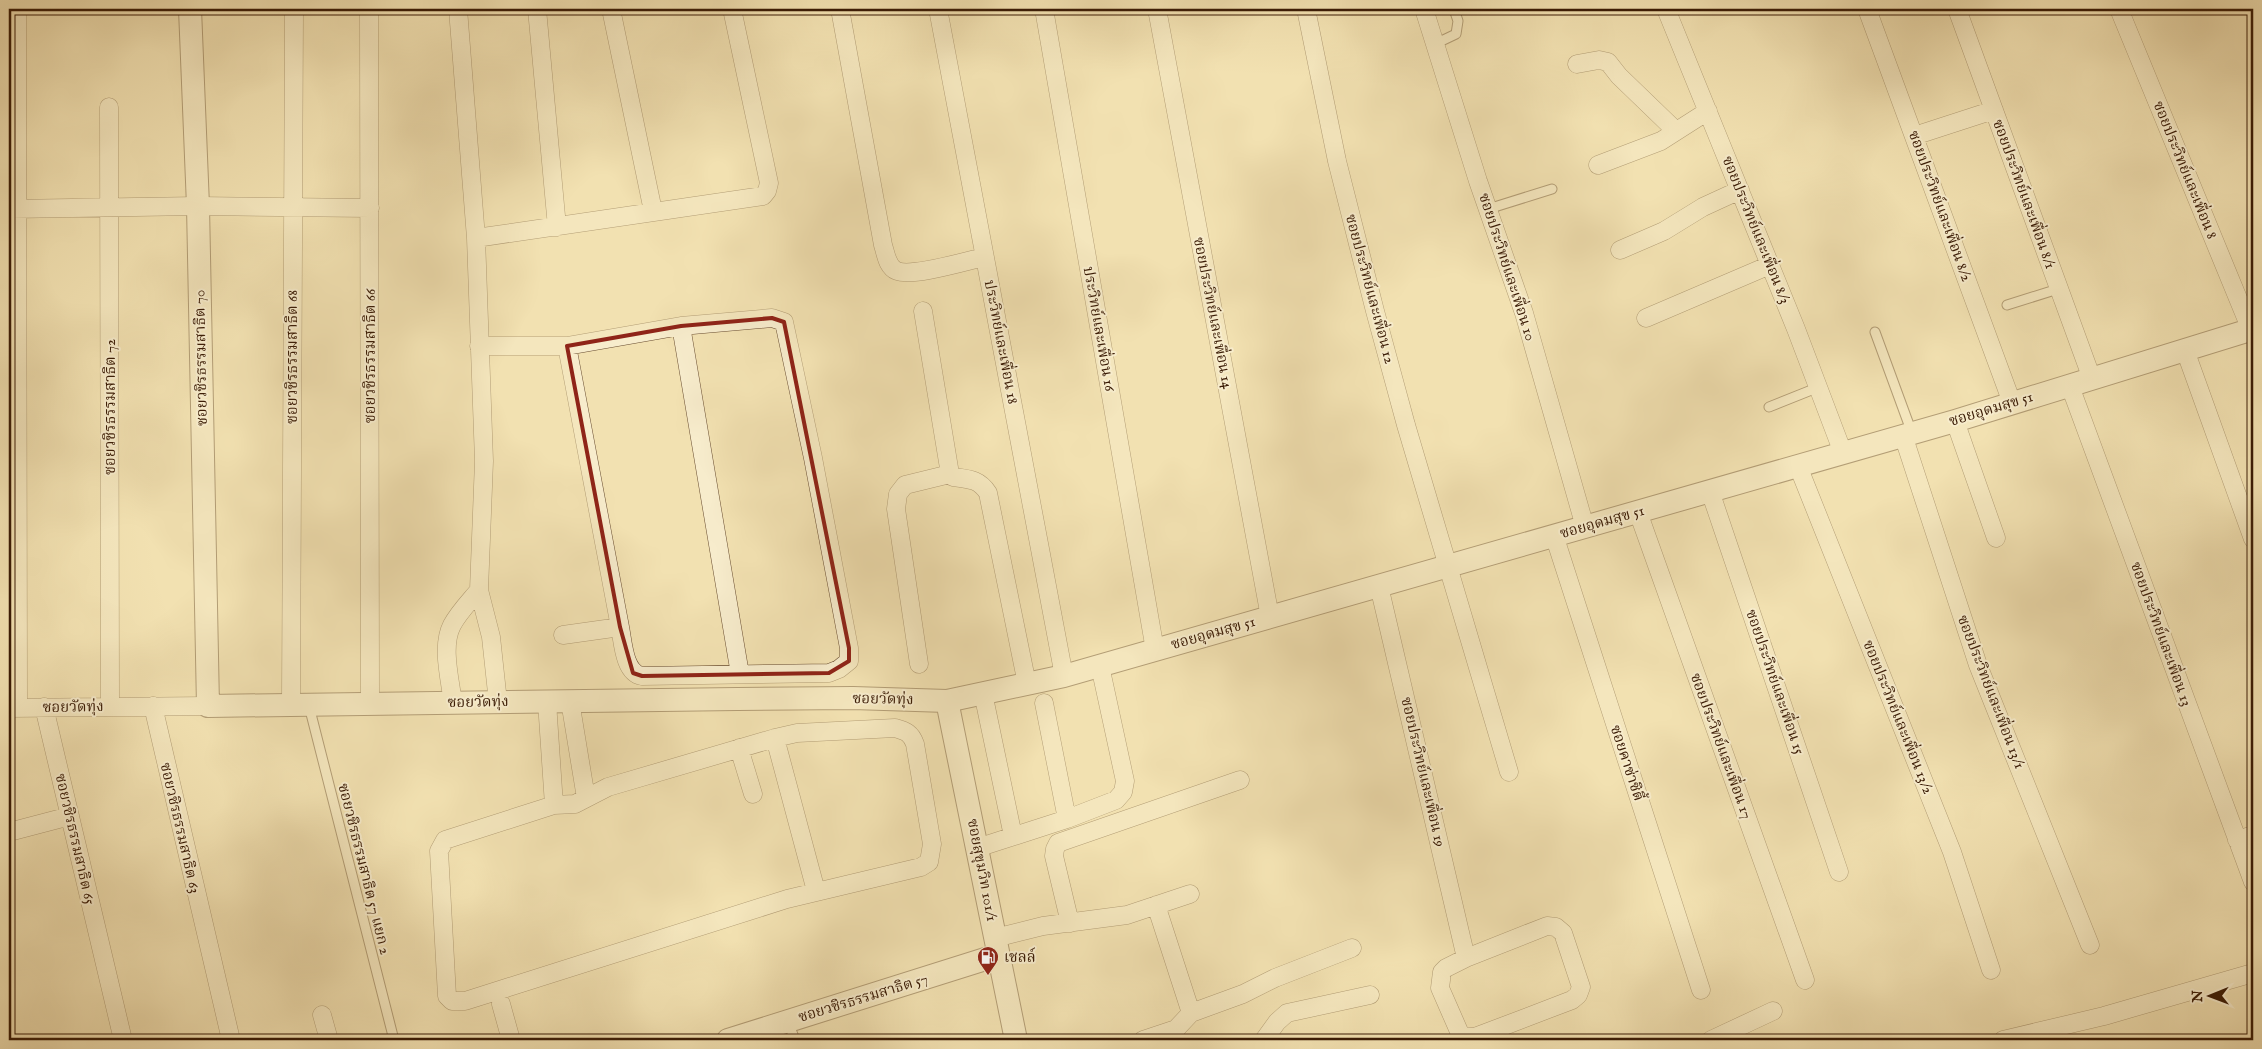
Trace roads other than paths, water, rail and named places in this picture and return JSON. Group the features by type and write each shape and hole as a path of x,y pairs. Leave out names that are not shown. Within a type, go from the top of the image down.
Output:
{"street":[{"path":"14,708 13,209 17,9"},
{"name":"ซอยวชิรธรรมสาธิต 70","path":"190,9 198,206 208,706"},
{"name":"ซอยวชิรธรรมสาธิต 68","path":"294,9 293,207 299,704"},
{"name":"ซอยวชิรธรรมสาธิต 66","path":"370,9 370,704"},
{"path":"458,9 476,238 484,461 479,590 491,637 498,702"},
{"path":"537,9 557,226"},
{"path":"611,9 653,211"},
{"path":"476,238 763,196 768,191 769,183 732,9"},
{"path":"840,9 883,245 889,264 896,271 910,274 984,257"},
{"name":"ประวิทย์และเพื่อน 18","path":"938,9 1064,676"},
{"name":"ประวิทย์และเพื่อน 16","path":"1044,9 1155,650"},
{"name":"ซอยประวิทย์และเพื่อน 14","path":"1157,9 1270,617"},
{"name":"ซอยประวิทย์และเพื่อน 12","path":"1306,9 1337,162 1406,425 1508,772"},
{"name":"ซอยประวิทย์และเพื่อน 10","path":"1424,9 1488,209 1524,313 1585,527"},
{"name":"ซอยประวิทย์และเพื่อน 8/3","path":"1666,9 1844,453"},
{"name":"ซอยประวิทย์และเพื่อน 8/2","path":"1867,9 2012,403"},
{"name":"ซอยประวิทย์และเพื่อน 8/1","path":"1957,9 2092,378"},
{"name":"ซอยประวิทย์และเพื่อน 8","path":"2119,9 2252,330"},
{"path":"1577,64 1599,60 1608,62 1619,76 1676,131"},
{"name":"ซอยวชิรธรรมสาธิต 72","path":"109,107 110,706"},
{"path":"1914,136 1994,110"},
{"path":"1598,166 1661,141 1708,111"},
{"path":"1620,250 1664,231 1703,206 1740,190"},
{"path":"13,209 198,206 370,208"},
{"path":"1646,318 1770,265"},
{"path":"923,312 950,474 953,477 973,479 983,485 988,493 1027,684"},
{"path":"479,346 568,346 681,326 772,318 784,322 814,458 849,648 849,661 839,669 829,673 638,676 629,667 568,346"},
{"path":"681,326 740,674"},
{"name":"ซอยอุดมสุข 51","path":"947,700 1064,676 1100,666 1844,453 2252,330"},
{"path":"2185,350 2253,539"},
{"name":"ซอยประวิทย์และเพื่อน 13","path":"2070,386 2245,837 2253,882"},
{"path":"1955,420 1996,538"},
{"name":"ซอยประวิทย์และเพื่อน 13/1","path":"1908,434 1978,665 2090,945"},
{"name":"ซอยประวิทย์และเพื่อน 13/2","path":"1798,466 1952,852 1991,970"},
{"path":"919,664 896,509 898,494 905,485 950,474"},
{"name":"ซอยประวิทย์และเพื่อน 15","path":"1710,491 1840,872"},
{"name":"ซอยประวิทย์และเพื่อน 17","path":"1638,512 1805,980"},
{"name":"ซอยคาซ่าซิตี้","path":"1554,536 1701,990"},
{"name":"ซอยประวิทย์และเพื่อน 19","path":"1379,586 1466,958"},
{"path":"452,702 448,638 451,626 479,590"},
{"path":"563,635 620,627"},
{"path":"977,848 1067,819 1116,800 1123,792 1125,781 1100,666"},
{"path":"983,693 1012,836"},
{"name":"ซอยวัดทุ่ง","path":"14,708 853,698 947,700"},
{"name":"ซอยสุขุมวิท 101/1","path":"947,700 1016,1040"},
{"path":"570,701 586,798"},
{"path":"547,702 554,804"},
{"path":"1044,703 1067,819"},
{"name":"ซอยวชิรธรรมสาธิต 63","path":"152,706 231,1040"},
{"name":"ซอยวชิรธรรมสาธิต 65","path":"44,707 123,1040"},
{"path":"895,728 906,731 912,736 915,744 932,844 929,862 921,867 816,891 464,1001 452,1001 447,996 439,851 441,845 451,836 554,804 575,804 608,787 739,748 797,733 895,728"},
{"path":"775,738 816,891"},
{"path":"739,748 753,794"},
{"path":"1070,923 1054,856 1058,843 1240,780"},
{"path":"9,832 70,816"},
{"path":"997,947 1043,926 1127,915 1190,894"},
{"path":"1156,905 1191,1013"},
{"path":"1547,926 1556,926 1563,932 1581,987 1580,992 1572,1000 1475,1037 1466,1037 1458,1032 1439,983 1442,972 1446,968 1466,958 1547,926"},
{"name":"ซอยวชิรธรรมสาธิต 57","path":"728,1040 792,1031 997,947"},
{"path":"1143,1040 1176,1029 1191,1013 1243,994 1275,978 1352,948"},
{"path":"2003,1040 2025,1038 2249,978"},
{"path":"1264,1040 1277,1022 1287,1013 1370,995"},
{"path":"501,1004 511,1040"},
{"path":"1711,1040 1772,1010"},
{"path":"322,1014 329,1040"}],"lane":[{"path":"1436,44 1456,34 1458,22 1454,9"},
{"path":"1488,209 1552,189"},
{"path":"2007,305 2058,289"},
{"path":"1875,332 1908,434"},
{"path":"1769,407 1819,388"},
{"name":"ซอยวชิรธรรมสาธิต 57 แยก 2","path":"299,704 394,1040"}],"place":[{"name":"เชลล์","path":"988,976"}]}
